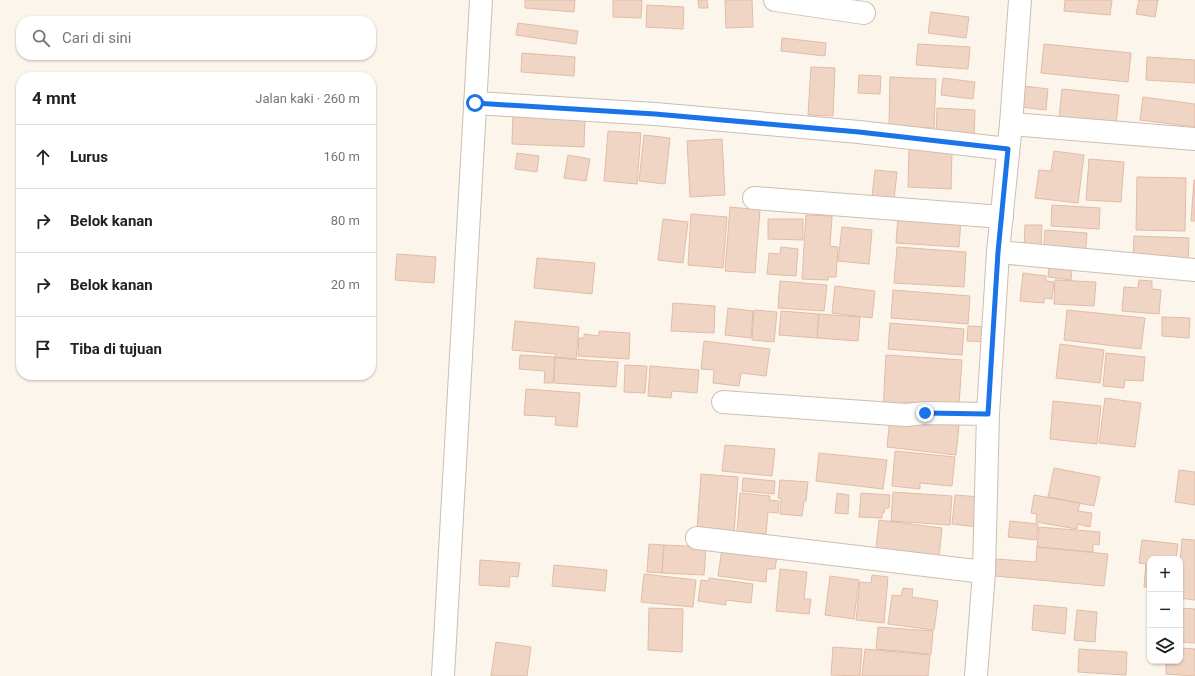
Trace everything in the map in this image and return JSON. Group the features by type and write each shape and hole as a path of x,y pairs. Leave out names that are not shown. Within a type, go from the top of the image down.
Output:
{"street":[{"path":"443,676 481,0"},
{"path":"775,0 864,13"},
{"path":"976,676 984,572 988,414 998,252 1011,124 1020,0"},
{"path":"475,103 655,114 859,132 1008,149"},
{"path":"1011,124 1195,139"},
{"path":"754,198 1002,217"},
{"path":"998,252 1195,270"},
{"path":"723,402 906,415 925,413 988,414"},
{"path":"697,538 984,572"}],"building":[{"path":"525,0 575,0 574,12 525,8"},
{"path":"613,0 642,0 641,18 613,17"},
{"path":"698,0 707,0 708,8 699,8"},
{"path":"725,0 752,0 753,27 726,28"},
{"path":"1065,0 1112,0 1110,15 1064,11"},
{"path":"1139,0 1158,0 1155,17 1136,14"},
{"path":"647,5 684,7 683,29 646,27"},
{"path":"931,12 969,17 966,38 928,33"},
{"path":"518,23 578,31 576,44 516,35"},
{"path":"782,38 826,43 825,56 781,51"},
{"path":"918,44 970,47 968,69 916,65"},
{"path":"1044,44 1131,53 1128,82 1041,73"},
{"path":"522,53 575,57 574,76 521,72"},
{"path":"1147,57 1195,60 1195,83 1146,80"},
{"path":"811,67 835,68 833,116 808,115"},
{"path":"859,75 881,76 880,94 858,93"},
{"path":"890,77 936,79 934,128 889,126"},
{"path":"943,78 975,82 973,99 941,95"},
{"path":"1023,86 1048,89 1046,110 1020,107"},
{"path":"1062,89 1119,95 1116,124 1059,118"},
{"path":"1143,97 1195,104 1195,127 1140,120"},
{"path":"937,108 975,110 974,137 936,136"},
{"path":"513,112 585,115 584,147 512,144"},
{"path":"608,131 641,133 637,184 604,181"},
{"path":"644,135 670,138 665,184 639,181"},
{"path":"722,139 725,195 690,197 687,141"},
{"path":"909,149 952,151 951,189 908,187"},
{"path":"1054,151 1084,155 1078,203 1035,198 1039,170 1051,171"},
{"path":"517,153 539,156 537,172 515,169"},
{"path":"568,155 590,159 586,181 564,178"},
{"path":"1089,159 1124,162 1121,202 1086,200"},
{"path":"875,170 897,172 894,200 872,197"},
{"path":"1137,177 1186,178 1185,231 1136,230"},
{"path":"1194,180 1195,221 1191,221"},
{"path":"1052,205 1100,208 1099,229 1051,226"},
{"path":"730,207 760,210 755,273 725,271"},
{"path":"691,214 727,217 723,268 688,265"},
{"path":"806,215 832,216 830,246 838,247 836,277 828,277 828,280 802,279"},
{"path":"898,215 961,219 959,247 896,243"},
{"path":"663,219 688,222 683,263 658,260"},
{"path":"768,219 803,219 803,240 768,239"},
{"path":"1025,225 1042,225 1041,249 1024,248"},
{"path":"842,227 872,230 869,264 838,261"},
{"path":"1045,230 1087,233 1085,258 1043,255"},
{"path":"1134,236 1189,238 1188,265 1133,262"},
{"path":"781,247 798,249 796,276 767,274 769,253 780,254"},
{"path":"897,247 966,252 964,287 894,283"},
{"path":"397,254 436,257 434,283 395,280"},
{"path":"537,258 595,263 592,294 534,288"},
{"path":"1049,268 1072,270 1071,280 1048,277"},
{"path":"1023,273 1046,276 1046,281 1054,282 1052,299 1044,298 1044,303 1020,301"},
{"path":"1055,280 1096,282 1094,306 1054,304"},
{"path":"1139,280 1152,281 1152,289 1161,290 1159,314 1122,311 1124,287 1138,288"},
{"path":"780,281 827,285 824,311 778,308"},
{"path":"835,286 875,291 872,318 832,313"},
{"path":"893,290 970,296 968,324 891,318"},
{"path":"673,303 715,306 714,333 671,331"},
{"path":"728,308 753,311 751,338 725,335"},
{"path":"754,310 777,312 774,342 752,340"},
{"path":"1067,310 1145,318 1141,349 1064,340"},
{"path":"781,311 819,314 817,338 779,335"},
{"path":"819,314 860,317 858,341 817,338"},
{"path":"1162,317 1190,318 1189,338 1162,336"},
{"path":"515,321 579,327 576,359 555,357 556,354 512,350"},
{"path":"890,323 964,329 962,355 888,349"},
{"path":"968,326 989,327 988,342 967,341"},
{"path":"599,331 630,333 629,359 578,356 579,338 584,338 584,334 599,336"},
{"path":"704,341 770,349 766,376 741,373 739,386 713,383 714,370 701,369"},
{"path":"1060,344 1104,350 1100,383 1056,378"},
{"path":"1106,353 1145,357 1143,381 1125,380 1124,388 1103,386"},
{"path":"520,355 555,357 553,383 544,383 545,371 519,369"},
{"path":"886,355 962,360 959,405 903,402 903,411 883,410"},
{"path":"555,358 618,362 616,387 554,383"},
{"path":"625,365 647,366 645,393 624,392"},
{"path":"650,366 699,370 697,393 672,391 671,398 648,396"},
{"path":"526,389 580,393 577,427 555,425 556,417 524,415"},
{"path":"1105,398 1141,403 1135,447 1099,443"},
{"path":"1053,401 1101,406 1097,444 1050,439"},
{"path":"890,418 959,425 956,455 887,447"},
{"path":"725,445 775,449 772,476 722,471"},
{"path":"895,451 955,457 952,486 920,483 920,489 892,486"},
{"path":"819,453 887,460 883,489 816,481"},
{"path":"1054,468 1100,477 1094,506 1048,497"},
{"path":"1179,470 1195,472 1195,505 1175,502"},
{"path":"701,474 738,477 734,534 697,531"},
{"path":"743,478 775,481 774,494 742,491"},
{"path":"780,480 808,482 806,501 804,501 802,516 780,514 781,499 778,498"},
{"path":"893,492 952,496 950,525 891,521"},
{"path":"740,493 770,496 769,500 779,501 778,513 768,512 766,534 737,532"},
{"path":"837,493 849,495 848,514 835,513"},
{"path":"861,493 890,495 889,508 885,508 884,513 882,513 882,518 859,517"},
{"path":"955,495 981,497 978,527 952,524"},
{"path":"1034,495 1080,503 1078,511 1092,513 1090,527 1078,524 1077,529 1036,522 1037,514 1031,513"},
{"path":"879,520 942,528 939,556 876,549"},
{"path":"1010,521 1038,524 1036,540 1008,537"},
{"path":"1039,527 1100,532 1099,545 1093,544 1093,552 1037,547"},
{"path":"1182,539 1195,540 1195,600 1183,598 1183,556 1181,556"},
{"path":"1142,540 1178,544 1176,556 1147,556 1147,587 1144,587 1146,564 1139,563"},
{"path":"649,544 664,545 662,573 647,572"},
{"path":"664,545 706,547 704,575 662,573"},
{"path":"1037,547 1108,554 1104,586 995,576 996,559 1036,562"},
{"path":"722,549 777,556 775,569 767,569 766,582 718,576"},
{"path":"480,560 520,563 518,577 510,576 509,587 479,585"},
{"path":"554,565 607,570 605,591 552,586"},
{"path":"780,569 807,572 804,599 811,599 809,614 776,611"},
{"path":"644,574 696,580 693,607 641,602"},
{"path":"872,575 888,577 884,623 856,620 860,582 871,583"},
{"path":"830,576 859,580 854,619 825,615"},
{"path":"709,578 753,584 751,603 726,600 726,605 698,601 701,580 709,581"},
{"path":"903,588 913,589 912,597 938,601 934,630 888,624 892,595 901,596"},
{"path":"1034,605 1067,608 1065,634 1032,630"},
{"path":"649,608 683,609 682,652 648,650"},
{"path":"1183,608 1195,609 1195,643 1183,642"},
{"path":"1077,610 1097,612 1095,642 1074,640"},
{"path":"878,627 933,631 931,654 876,649"},
{"path":"496,642 531,647 527,676 491,676"},
{"path":"833,647 862,649 860,676 831,675"},
{"path":"1183,648 1195,649 1195,676 1166,674 1166,664 1183,664"},
{"path":"865,649 930,655 928,676 862,676"},
{"path":"1079,649 1127,652 1126,675 1078,672"}],"route":[{"path":"475,103 655,114 859,132 1008,149 998,252 988,414 925,413"}]}
